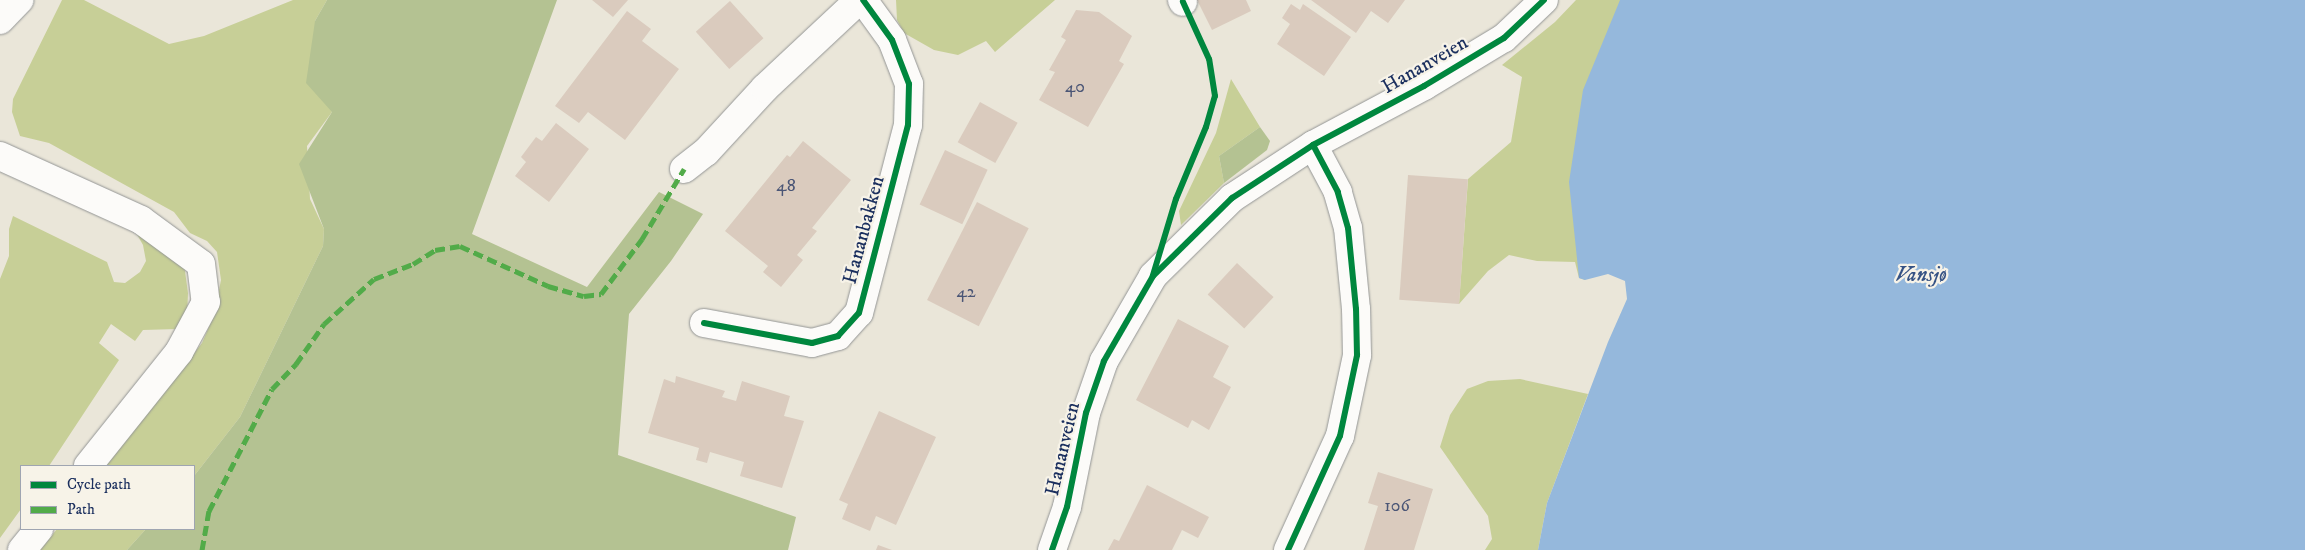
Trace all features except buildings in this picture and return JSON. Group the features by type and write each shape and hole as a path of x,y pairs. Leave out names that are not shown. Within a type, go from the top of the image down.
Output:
{"street":[{"path":"0,20 18,0"},
{"path":"684,169 706,152 765,88 859,0"},
{"name":"Hananbakken","path":"704,323 812,343 838,336 859,313 908,125 909,84 892,40 864,0"},
{"name":"Hananveien","path":"1052,550 1067,507 1086,413 1104,361 1153,276 1232,198 1313,145 1424,86 1504,38 1544,0"},
{"path":"1288,550 1340,436 1357,355 1356,310 1348,228 1338,192 1313,145"},
{"path":"0,156 142,220 200,264 206,302 179,352 89,465"},
{"path":"22,550 38,530"}],"green space":[{"path":"62,0 84,0 169,44 204,36 293,0 327,0 315,21 332,112 307,146 310,199 324,229 323,246 240,417 195,475 195,465 107,465 202,343 214,315 221,280 217,252 207,241 190,233 174,212 49,143 20,136 12,112 13,99"},
{"path":"327,0 557,0 472,234 587,287 659,192 703,214 671,261 629,314 618,455 796,517 788,550 127,550 145,530 195,530 195,475 240,417 323,246 324,229 299,164 332,112 306,83 315,21"},
{"path":"896,0 1055,0 995,52 986,41 958,55 934,50 904,33 897,20"},
{"path":"1576,0 1641,0 1585,280 1579,278 1575,262 1537,261 1509,255 1488,271 1459,304 1468,179 1511,142 1522,77 1502,65 1555,22"},
{"path":"1231,79 1260,127 1219,156 1224,183 1181,225 1179,211 1216,133"},
{"path":"1260,127 1270,141 1267,150 1224,183 1219,156"},
{"path":"13,216 107,262 114,282 125,283 140,272 146,261 143,245 135,231 184,264 188,293 187,316 178,329 143,330 135,341 111,324 99,343 119,360 50,465 20,465 20,510 0,538 0,279 9,256 9,229"},
{"path":"1520,379 1588,394 1547,503 1538,550 1485,550 1492,539 1488,516 1440,447 1450,415 1467,389 1488,381"},
{"path":"56,530 145,530 127,550 40,550"}],"water":[{"name":"Vansjø","path":"1620,0 2305,0 2305,550 1538,550 1547,503 1608,342 1627,299 1625,281 1608,274 1585,280 1579,278 1569,182 1583,90"}],"marked path":[{"path":"202,550 209,511 272,389 296,364 324,324 374,279 413,264 435,250 460,246 548,286 584,296 601,294 642,239 684,169"}],"cycle path":[{"path":"704,323 812,343 838,336 859,313 908,125 909,84 892,40 863,0"},
{"path":"1052,550 1067,507 1086,413 1104,361 1153,276 1232,198 1313,145 1424,86 1504,38 1544,0"},
{"path":"1153,275 1176,199 1206,127 1215,96 1209,59 1183,2"},
{"path":"1288,550 1340,436 1357,355 1356,309 1348,228 1338,192 1313,145"}]}
